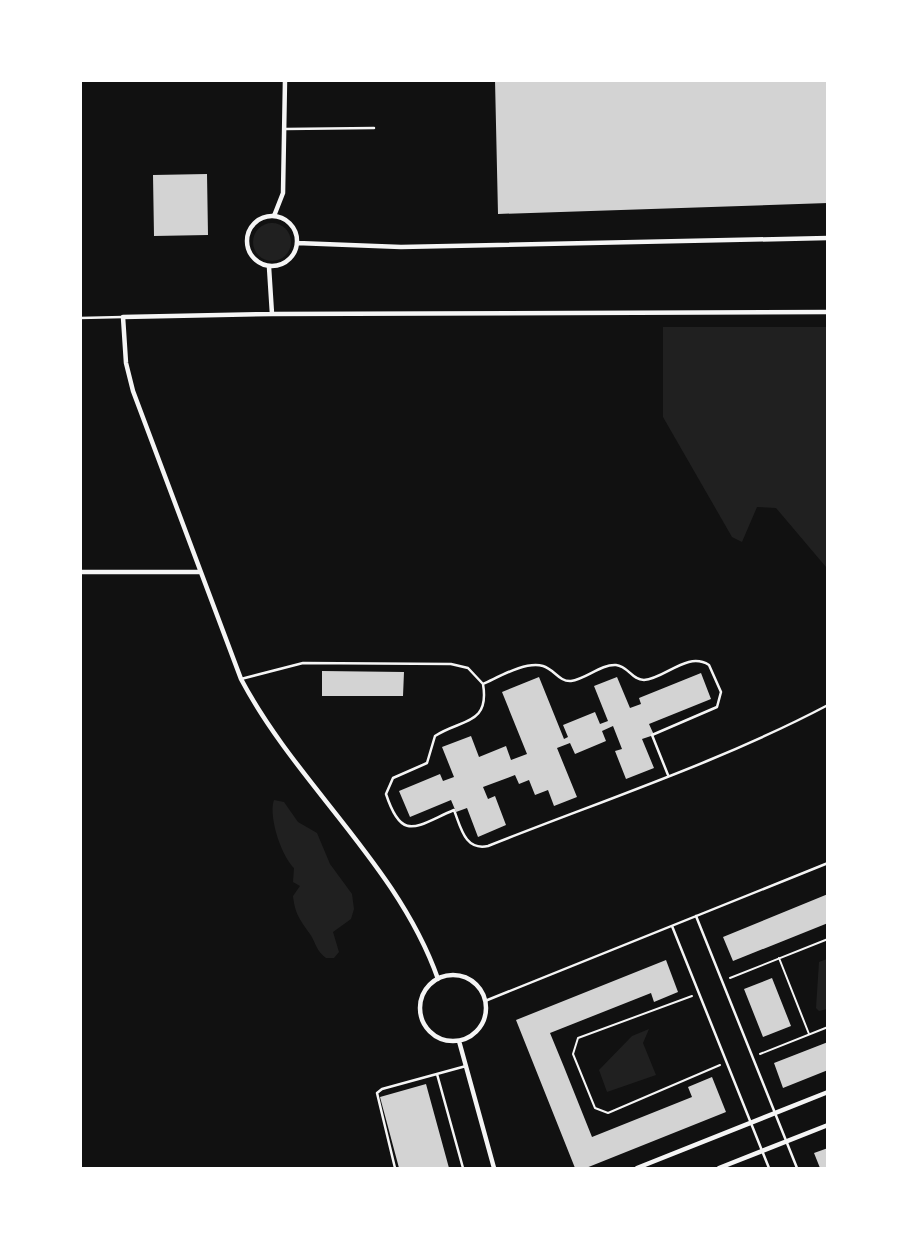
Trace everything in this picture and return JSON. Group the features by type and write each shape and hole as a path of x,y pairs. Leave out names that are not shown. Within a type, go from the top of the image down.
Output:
{"street":[{"path":"274,216 283,193 285,80"},
{"path":"274,216 289,223 297,243 290,260 279,266 269,267 253,259 246,239 251,226 260,219 274,216"},
{"path":"297,243 401,247 828,238"},
{"path":"269,267 272,314"},
{"path":"438,979 404,908 278,740 241,679 133,391 125,363 123,317 272,314 828,313"},
{"path":"80,572 199,572"},
{"path":"452,975 467,979 478,988 485,1001 484,1019 478,1029 460,1041 446,1041 435,1036 425,1027 420,1015 424,993 438,979 452,975"},
{"path":"460,1041 494,1168"},
{"path":"637,1168 828,1092"},
{"path":"719,1168 828,1125"}],"lane":[{"path":"285,129 374,128"},
{"path":"80,318 123,317"},
{"path":"483,684 535,665 547,667 566,680 613,665 622,666 634,676 646,680 693,661 704,662 712,670 721,692 720,703 713,711 652,735 668,775"},
{"path":"241,679 303,663 451,664 468,668 483,684 484,704 476,718 435,736 427,763 390,780 386,794 400,824 413,827 454,810 465,839 475,846 488,846 668,775 782,729 828,705"},
{"path":"485,1001 828,863"},
{"path":"696,916 797,1168"},
{"path":"673,926 769,1168"},
{"path":"395,1168 377,1093 466,1066"},
{"path":"437,1074 464,1168"}],"path":[{"path":"722,981 828,939"},
{"path":"779,958 810,1034"},
{"path":"699,993 578,1038 573,1054 595,1108 608,1113 727,1062"},
{"path":"753,1057 828,1027"}],"shaded area":[{"path":"272,223 285,229 291,242 285,255 272,261 259,255 253,242 259,229"},
{"path":"663,327 827,327 827,574 826,567 776,508 757,507 742,542 732,537 663,417"},
{"path":"274,800 284,802 298,822 317,833 330,864 352,894 354,909 351,919 333,932 339,952 334,958 326,958 320,953 297,912 293,896 300,886 293,882 294,868 277,836 273,816"},
{"path":"827,959 827,1009 819,1011 816,1008 819,962"},
{"path":"649,1029 643,1043 656,1075 607,1092 599,1070 632,1036"}],"building":[{"path":"495,80 828,80 828,203 498,214"},
{"path":"207,174 208,235 154,236 153,175"},
{"path":"322,671 404,672 403,696 322,696"},
{"path":"701,673 711,699 649,724 654,735 642,739 654,768 626,779 615,751 622,749 613,726 602,731 606,741 575,754 570,743 557,748 577,797 554,806 548,790 535,795 529,780 519,784 515,775 483,787 488,799 495,796 506,825 478,837 467,808 456,812 451,800 410,817 399,791 440,774 443,781 454,777 442,747 471,736 479,757 506,746 511,760 527,754 502,692 539,677 564,739 568,737 563,725 595,712 600,724 608,721 594,686 617,677 630,708 641,704 639,698"},
{"path":"828,894 828,923 733,961 723,937"},
{"path":"666,960 678,992 654,1002 651,993 550,1033 592,1137 692,1097 688,1087 712,1077 726,1112 586,1168 575,1168 516,1020"},
{"path":"772,978 791,1026 763,1037 744,989"},
{"path":"828,1042 828,1070 783,1088 774,1063"},
{"path":"426,1084 449,1168 399,1168 380,1097"},
{"path":"828,1148 828,1168 820,1168 814,1153"}]}
